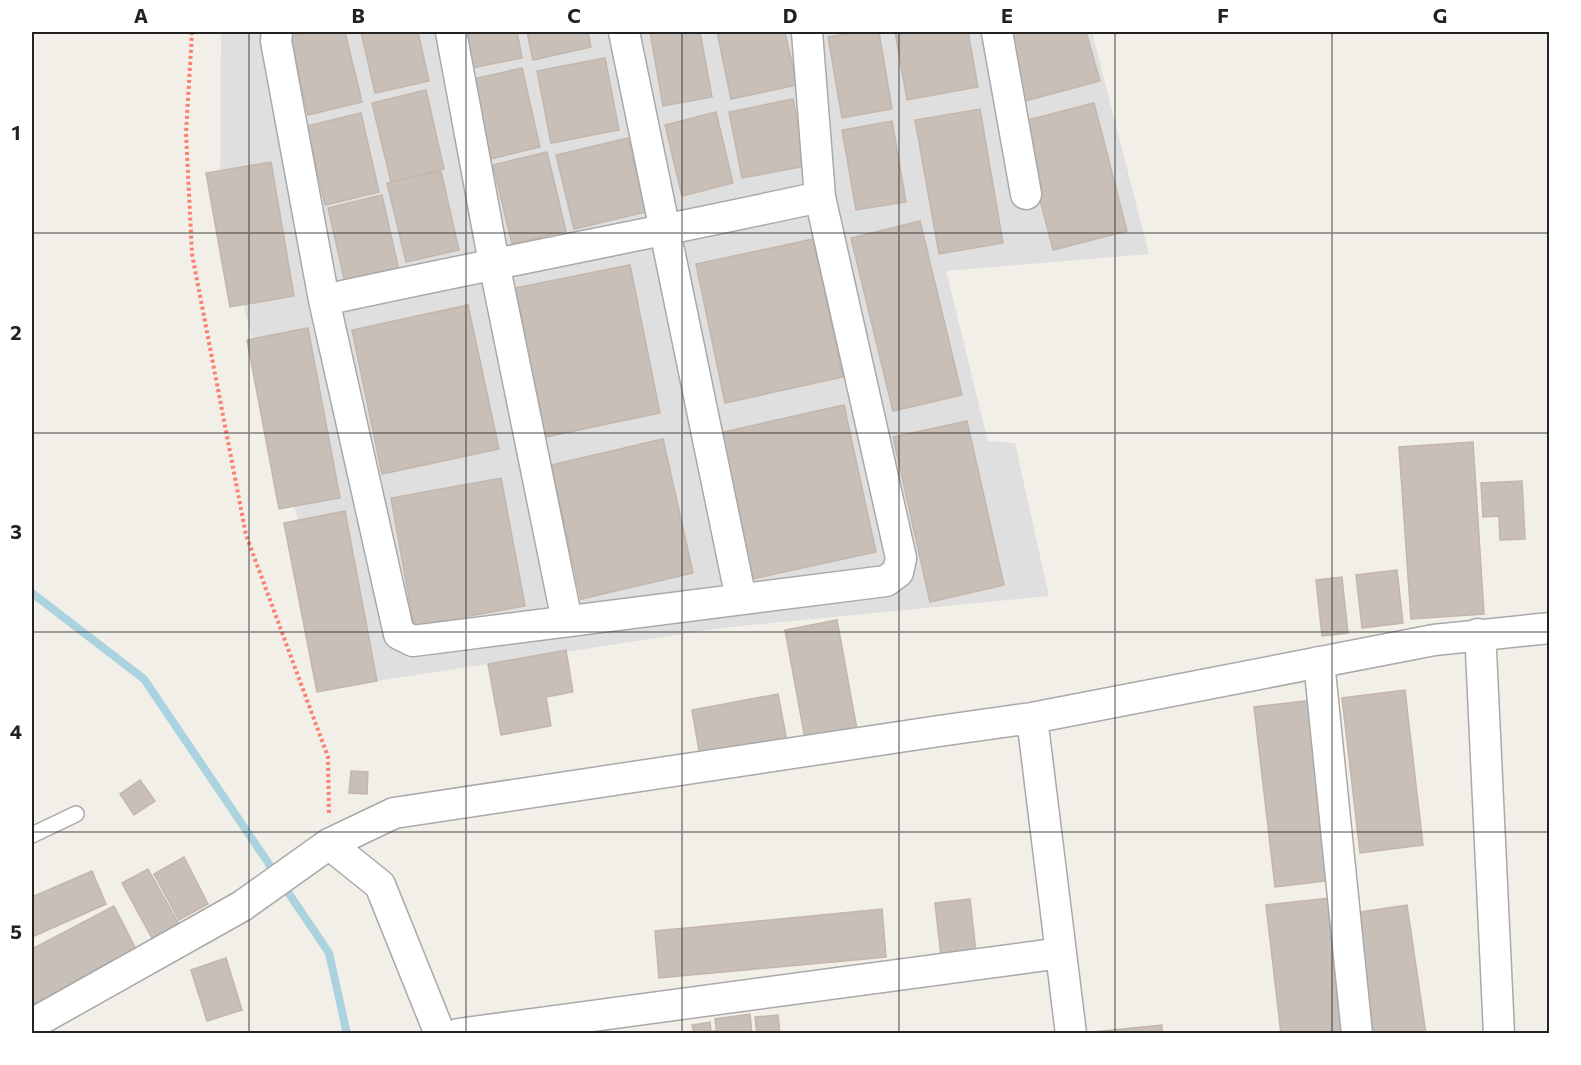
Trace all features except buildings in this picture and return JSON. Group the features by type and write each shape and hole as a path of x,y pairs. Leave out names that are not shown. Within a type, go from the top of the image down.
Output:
{"street":[{"path":"277,32 276,41 324,300 399,634 413,641 886,581 898,572 901,558 820,197 807,32"},
{"path":"451,32 494,263 567,621"},
{"path":"624,32 741,599"},
{"path":"997,32 1026,194"},
{"path":"324,300 820,197"},
{"path":"32,1024 242,906 329,844 394,813 1032,718 1434,640 1550,628"},
{"path":"1478,634 1481,651 1498,1034"},
{"path":"1319,662 1357,1034"},
{"path":"1032,718 1071,1034"},
{"path":"329,844 380,885 441,1034"},
{"path":"458,1034 1061,953"}],"lane":[{"path":"32,835 76,814"}],"path":[{"path":"192,32 186,133 192,254 246,535 328,757 329,844"}],"shaded area":[{"path":"221,32 1092,32 1149,254 946,271 988,441 1015,443 1049,596 721,628 345,686 281,460 220,207"}],"waterway":[{"path":"32,593 144,679 329,953 347,1034"}]}
